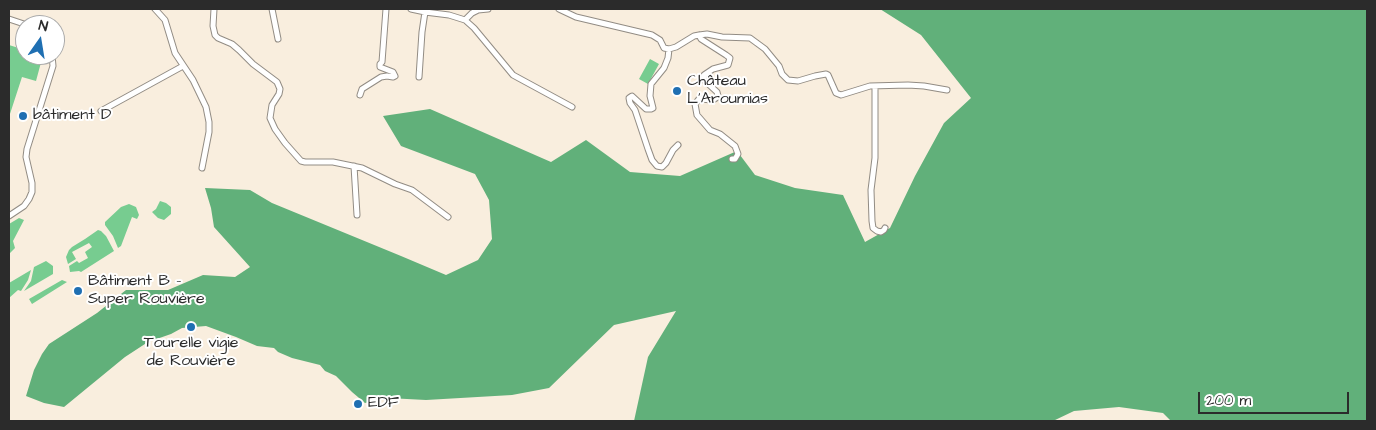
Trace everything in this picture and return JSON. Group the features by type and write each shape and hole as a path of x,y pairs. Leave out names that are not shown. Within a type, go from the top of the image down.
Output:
{"street":[{"path":"154,9 165,20 175,53 193,80 206,107 209,122 208,144 202,168"},
{"path":"209,9 214,11 213,26 215,35 232,44 253,64 278,82 280,90 278,97 271,107 271,121 285,144 301,161 333,162 370,171 395,184 412,190 448,217"},
{"path":"272,9 278,39"},
{"path":"360,95 362,89 380,77 394,76 393,72 380,67 386,9"},
{"path":"411,9 465,20 474,28 513,76 572,107"},
{"path":"465,20 478,10 488,9"},
{"path":"559,9 576,17 652,35 660,40 664,48 669,49 676,48 694,36 699,35 750,38 765,48 788,80 798,81 826,74 838,94 841,95 874,86 908,85 947,90"},
{"path":"419,77 425,12"},
{"path":"699,35 701,39 730,58 728,65 713,69 704,75 704,80 717,92 718,96 713,100 699,100 695,104 697,115 710,130 725,137 735,146 738,154 735,159 732,159"},
{"path":"669,49 664,68 651,84 650,96 653,108 646,109 632,96 629,98 652,160 657,166 662,167 678,145"},
{"path":"9,216 24,206 32,192 32,183 26,157 27,149 53,65"},
{"path":"101,111 183,66"},
{"path":"874,86 875,158 871,190 872,221 873,228 877,231 880,232 885,228"},
{"path":"354,166 357,215"}],"green space":[{"path":"880,9 1367,9 1367,421 1171,421 1163,413 1119,407 1074,411 1053,421 634,421 648,357 676,311 614,325 549,388 512,395 426,400 388,398 365,403 336,376 325,371 320,365 292,358 278,352 274,348 257,346 206,326 182,328 148,342 125,357 64,407 44,403 26,396 34,370 49,344 97,313 126,290 168,290 203,275 235,277 250,267 214,227 205,188 250,190 272,203 446,275 478,260 492,239 489,200 475,174 401,146 383,116 430,109 551,162 586,140 630,172 680,176 737,151 755,175 795,188 843,195 865,242 890,228 915,176 944,123 971,98 921,35"},
{"path":"9,45 15,47 15,65 40,65 36,81 22,77 9,117"},
{"path":"650,59 659,64 648,84 639,79"},
{"path":"160,201 171,207 171,214 164,220 158,218 152,212"},
{"path":"129,204 136,207 139,215 137,219 132,217 121,246 118,248 105,222 121,207"},
{"path":"19,218 24,220 13,241 15,248 9,254 9,224"},
{"path":"98,230 106,236 114,251 81,272 70,272 69,266 77,261 79,263 88,258 85,252 92,247 89,243 72,252 76,259 68,264 66,257 69,250"},
{"path":"46,261 53,266 53,274 24,291 31,281 34,267"},
{"path":"31,270 28,280 21,291 18,290 9,298 9,283"},
{"path":"62,280 67,282 32,304 29,299"}],"place":[{"name":"Château L'Aroumias","path":"677,91"},
{"name":"bâtiment D","path":"23,116"},
{"name":"Bâtiment B - Super Rouvière","path":"78,291"},
{"name":"Tourelle vigie de Rouvière","path":"191,327"},
{"name":"EDF","path":"358,404"}]}
